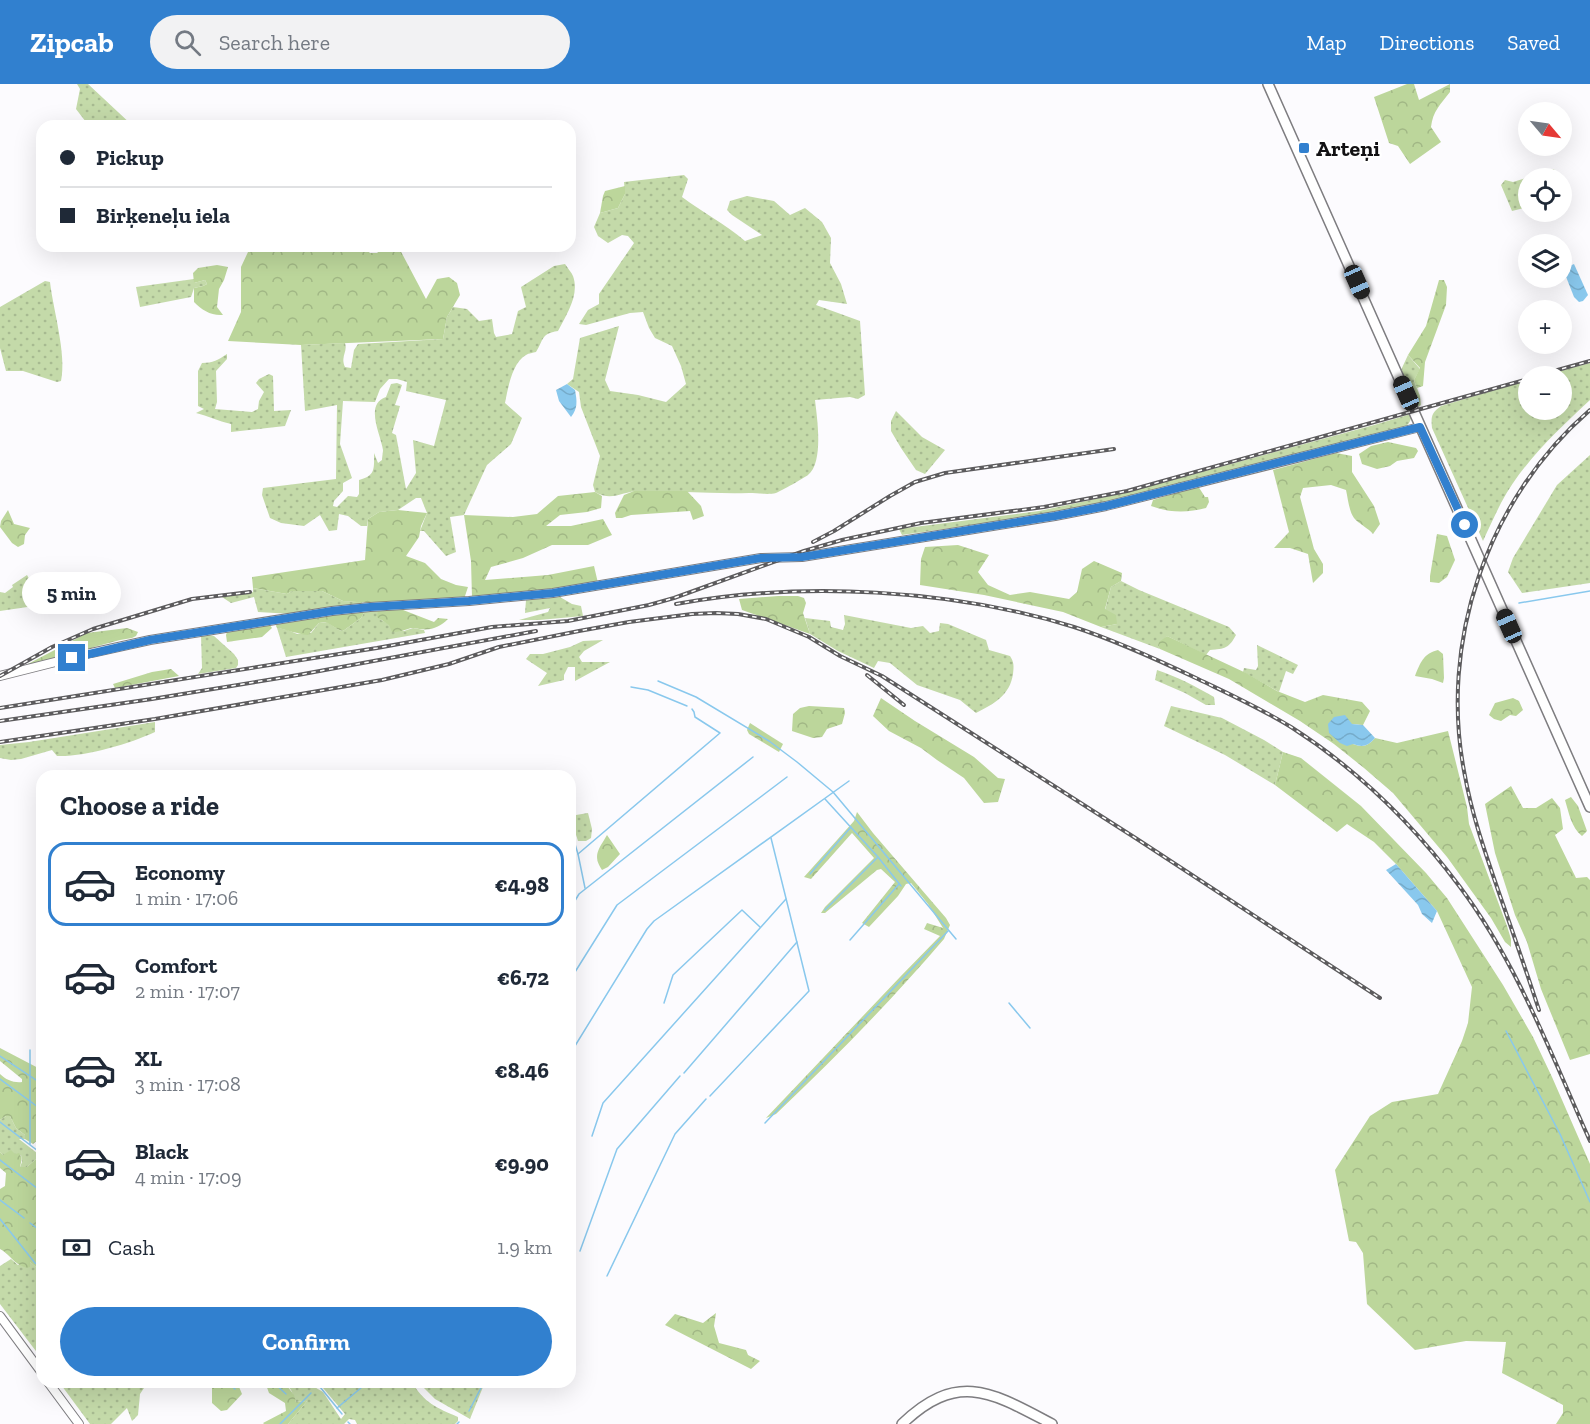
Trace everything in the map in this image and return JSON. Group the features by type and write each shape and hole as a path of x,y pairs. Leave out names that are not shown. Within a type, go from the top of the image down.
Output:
{"main road":[{"path":"1268,84 1590,807"},
{"path":"0,676 150,640 332,611 553,593 761,558 802,557 1055,516 1106,506 1420,427"},
{"path":"0,1316 36,1365"},
{"path":"53,1388 80,1424"},
{"path":"902,1424 928,1404 949,1394 969,1391 999,1397 1052,1424"}],"green space":[{"path":"77,84 88,84 127,120 84,120 76,109 80,89"},
{"path":"1407,84 1414,84 1419,100 1450,84 1450,92 1435,112 1431,127 1441,142 1410,164 1398,146 1389,143 1374,97"},
{"path":"684,175 688,179 682,197 745,241 762,235 727,210 730,201 747,196 774,201 790,215 805,208 822,222 831,238 830,263 841,284 847,304 819,300 816,305 860,321 865,395 858,399 850,397 815,400 818,450 813,469 806,477 776,493 633,491 607,496 595,492 593,485 600,456 581,407 579,392 567,384 573,379 580,338 619,326 605,380 610,391 666,402 686,384 672,346 655,338 643,312 630,313 586,325 579,324 588,310 599,304 599,294 634,243 628,236 622,235 608,243 598,236 594,227 600,213 618,208 625,194 624,182"},
{"path":"1505,180 1518,180 1518,210 1512,211 1501,185"},
{"path":"625,186 625,194 618,208 600,213 605,191"},
{"path":"248,252 401,252 426,299 437,279 449,277 457,283 460,295 447,317 443,339 301,345 228,341 241,312 241,267"},
{"path":"565,264 573,276 575,290 571,305 558,331 545,336 536,352 527,354 514,370 505,403 522,418 511,444 487,465 464,515 450,517 456,552 446,556 424,531 420,531 427,513 421,498 416,498 398,510 379,512 368,519 367,526 361,526 348,516 339,514 337,530 329,531 320,515 304,526 281,523 270,518 262,495 263,488 336,479 337,405 305,411 301,345 345,343 344,363 345,367 351,368 354,350 358,344 443,339 447,317 453,307 467,309 479,321 492,319 496,337 512,334 518,311 526,307 521,287 554,266","holes":["389,379 407,382 406,391 446,400 434,446 413,440 416,473 406,489 396,435 392,433 400,406 395,405 402,385 391,384 386,397 376,406 375,413 383,450 382,460 378,463 374,453 373,471 369,476 359,480 357,497 348,496 337,507 333,506 334,501 343,491 343,483 352,478 340,444 343,401 375,402 380,389"]},
{"path":"217,265 228,267 219,289 217,307 223,315 207,312 194,302 194,288 207,284 205,280 194,283 193,273 198,268"},
{"path":"194,279 194,283 205,280 207,284 194,288 191,297 140,307 136,287"},
{"path":"1439,280 1444,280 1447,287 1446,305 1425,362 1423,386 1417,388 1414,380 1420,368 1408,355 1426,326"},
{"path":"45,281 50,282 61,345 61,381 57,382 23,371 6,371 0,348 0,307"},
{"path":"227,354 227,359 216,371 217,402 215,409 252,412 258,409 264,392 256,383 269,374 273,376 274,411 291,410 285,426 231,432 231,424 196,413 204,409 198,406 198,371 202,363 215,361"},
{"path":"1408,355 1420,369 1414,380 1421,405 1416,408 1401,370"},
{"path":"1590,363 1590,400 1572,417 1572,368"},
{"path":"1518,383 1518,420 1568,420 1541,448 1510,488 1483,541 1432,428 1433,413 1441,406"},
{"path":"896,411 922,437 945,450 925,474 916,470 891,431 891,421"},
{"path":"1411,414 1408,424 1400,429 1057,513 902,535 899,529 1039,511 1124,493"},
{"path":"1388,442 1416,448 1418,451 1414,458 1397,461 1390,466 1377,469 1362,464 1359,454 1371,446"},
{"path":"1336,453 1352,456 1352,472 1374,506 1380,524 1373,534 1354,518 1346,490 1331,485 1303,488 1300,497 1314,549 1323,564 1323,573 1313,583 1308,554 1290,548 1274,548 1289,532 1273,470"},
{"path":"1590,455 1590,583 1522,593 1508,572 1513,558 1557,485"},
{"path":"1198,486 1205,497 1208,497 1209,502 1206,508 1178,512 1151,506 1153,500"},
{"path":"634,491 687,491 701,506 704,516 693,520 690,511 616,518 615,513 624,495"},
{"path":"595,492 602,496 601,508 560,515 546,526 571,526 603,519 612,535 588,545 552,545 523,558 491,567 485,580 548,575 594,566 598,583 472,598 471,561 464,515 513,517 537,514 558,496"},
{"path":"8,510 14,524 30,528 25,535 24,544 18,547 0,527"},
{"path":"398,510 427,513 419,537 406,556 425,563 441,579 468,587 464,599 384,604 343,601 322,591 292,591 287,594 253,588 252,577 365,560 368,519 379,512"},
{"path":"1437,534 1447,536 1455,560 1447,577 1439,583 1430,582"},
{"path":"958,545 989,555 978,572 988,585 1010,595 1030,592 1069,599 1077,592 1082,569 1094,561 1122,573 1121,581 1111,587 1105,609 1116,615 1117,624 1101,627 1063,612 984,595 920,585 921,559 925,547"},
{"path":"27,575 36,591 53,593 56,599 48,604 0,611 0,592 5,593"},
{"path":"1121,581 1229,627 1236,635 1226,647 1210,650 1206,655 1167,636 1158,646 1160,649 1101,627 1117,624 1105,610 1111,587"},
{"path":"253,588 287,594 292,591 322,591 343,601 362,602 363,605 292,614 258,612 254,597 231,603 222,597 253,592"},
{"path":"778,596 804,598 806,603 803,613 810,634 742,610 739,599"},
{"path":"560,597 581,606 583,616 519,620 548,612 550,608 525,613 526,600"},
{"path":"398,608 434,622 438,618 448,619 432,629 411,628 392,632 389,625 377,617 378,610"},
{"path":"378,610 381,620 404,631 413,628 424,630 425,633 286,657 277,628 297,634 311,633 319,623 327,622 343,631 361,618 365,611"},
{"path":"365,611 361,618 343,631 326,622 319,623 308,635 276,626 280,622"},
{"path":"844,615 911,628 923,626 930,633 939,631 940,623 948,624 986,640 989,650 1010,656 1014,666 1011,681 1000,698 976,713 960,700 917,685 890,663 878,661 874,668 838,651 810,634 805,618 830,621 831,627 843,630"},
{"path":"269,624 272,628 262,637 227,642 227,632"},
{"path":"127,628 138,632 136,636 94,647 77,655 29,667 26,665 87,633"},
{"path":"201,635 214,636 234,654 238,660 236,668 198,674 202,668"},
{"path":"1167,636 1246,673 1277,691 1305,702 1323,695 1362,702 1370,711 1363,725 1352,724 1353,744 1365,746 1375,738 1397,743 1448,731 1469,824 1507,926 1511,947 1505,942 1491,918 1447,857 1393,793 1334,744 1300,721 1229,679 1160,649 1159,642"},
{"path":"603,640 584,651 579,657 582,662 610,662 575,681 575,667 568,667 564,680 538,686 547,673 526,659 530,654 543,654 583,641"},
{"path":"1257,645 1298,665 1293,674 1286,671 1279,692 1243,672 1244,668 1256,670 1258,666"},
{"path":"1438,650 1443,654 1443,683 1415,676 1426,656"},
{"path":"171,669 179,676 115,688 113,684 152,672"},
{"path":"1157,670 1214,697 1215,705 1206,705 1155,680"},
{"path":"881,698 974,757 998,778 1005,779 998,802 984,803 964,778 921,748 889,731 873,716"},
{"path":"1513,698 1519,701 1523,710 1516,716 1510,715 1501,721 1489,715 1495,703"},
{"path":"809,706 844,708 842,724 827,729 822,737 813,738 792,731 793,714 800,708"},
{"path":"1171,706 1222,718 1283,752 1275,785 1225,755 1164,726"},
{"path":"155,722 155,732 133,741 93,752 57,756 52,750 21,759 0,758 0,745"},
{"path":"750,723 783,744 779,752 749,734 747,730"},
{"path":"1283,752 1301,758 1361,806 1447,898 1503,985 1533,1037 1552,1077 1590,1164 1590,1424 1556,1424 1563,1413 1563,1405 1502,1373 1506,1342 1466,1341 1415,1350 1367,1304 1363,1253 1356,1242 1349,1241 1335,1170 1370,1116 1392,1102 1438,1094 1468,1023 1472,987 1437,911 1396,864 1374,842 1347,824 1337,832 1275,785"},
{"path":"1511,786 1523,808 1536,808 1552,798 1560,808 1563,829 1555,835 1576,878 1587,877 1590,880 1590,1054 1570,1060 1541,989 1495,853 1485,804"},
{"path":"1571,797 1578,806 1587,831 1582,836 1569,815 1565,800"},
{"path":"857,812 950,925 944,939 904,985 820,1072 776,1114 766,1118 940,936 924,929 927,923 943,928 911,883 906,884 869,927 862,923 895,882 881,869 825,913 821,913 874,858 852,833 811,879 804,877 854,821"},
{"path":"588,813 592,829 591,838 586,841 578,841 576,815"},
{"path":"607,835 620,854 602,870 597,856"},
{"path":"0,1048 36,1067 36,1142 33,1144 25,1139 25,1135 16,1128 10,1116 0,1120 0,1074 13,1081 22,1082 22,1079 0,1061"},
{"path":"10,1116 16,1128 25,1135 25,1139 19,1139 36,1152 36,1159 27,1167 20,1167 21,1155 3,1155 0,1152 0,1120"},
{"path":"11,1150 15,1154 19,1153 20,1167 27,1167 36,1159 36,1267 30,1262 30,1267 22,1266 0,1249 0,1189 5,1186 6,1173 0,1168 0,1152 3,1155"},
{"path":"11,1259 18,1265 29,1261 36,1267 36,1351 0,1304 0,1266"},
{"path":"716,1313 714,1326 719,1343 746,1350 748,1355 760,1361 751,1369 665,1325 675,1314 703,1323"},
{"path":"63,1388 144,1388 140,1394 138,1415 132,1421 127,1408 111,1424 90,1424"},
{"path":"212,1388 240,1388 242,1394 227,1410 221,1411 212,1403"},
{"path":"267,1388 289,1388 296,1402 307,1401 288,1424 264,1424 286,1411 285,1403 269,1393"},
{"path":"289,1388 316,1388 323,1392 341,1419 345,1414 323,1388 416,1388 426,1400 437,1408 458,1417 458,1421 455,1424 357,1424 355,1420 349,1419 344,1424 288,1424 307,1401 296,1402"},
{"path":"424,1388 483,1388 470,1419 435,1399"}],"water":[{"path":"1574,264 1588,295 1579,302 1570,288 1572,265"},
{"path":"567,384 575,390 576,398 576,407 571,417 559,401 556,390"},
{"path":"1345,715 1352,724 1363,725 1375,738 1363,746 1353,744 1347,746 1340,743 1329,733 1328,724 1334,717"},
{"path":"1396,864 1437,911 1432,923 1386,870"}],"waterway":[{"path":"1519,603 1590,591"},
{"path":"658,681 696,697 769,741 833,792 956,939"},
{"path":"631,687 648,690 687,706"},
{"path":"578,854 720,733 695,717 692,709"},
{"path":"576,899 579,894 753,757"},
{"path":"576,970 617,905 787,777"},
{"path":"576,1044 654,921 849,781"},
{"path":"825,799 901,886"},
{"path":"810,874 851,827"},
{"path":"710,1096 809,991 771,838"},
{"path":"576,848 585,888"},
{"path":"825,910 877,858"},
{"path":"850,940 899,884"},
{"path":"592,1136 603,1103 786,899"},
{"path":"664,1003 673,975 742,910 760,927"},
{"path":"765,1123 948,931"},
{"path":"684,1073 797,942"},
{"path":"1009,1003 1030,1028"},
{"path":"1506,1031 1560,1134 1590,1202"},
{"path":"30,1050 30,1144"},
{"path":"0,1056 36,1080"},
{"path":"580,1251 617,1149 680,1076"},
{"path":"0,1079 36,1106"},
{"path":"607,1276 675,1134 706,1099"},
{"path":"0,1122 36,1149"},
{"path":"0,1160 36,1187"},
{"path":"0,1200 24,1218"},
{"path":"0,1219 36,1264"},
{"path":"30,1223 36,1228"},
{"path":"280,1388 286,1394"},
{"path":"321,1388 342,1414"},
{"path":"337,1408 361,1388"},
{"path":"469,1411 481,1388"},
{"path":"280,1424 311,1393"}],"railway":[{"path":"1572,366 1590,361"},
{"path":"0,708 377,648 492,627 568,621 649,605 842,540 921,523 1044,507 1127,491 1518,382"},
{"path":"1539,1010 1488,862 1471,805 1458,726 1459,675 1466,625 1479,576 1498,530 1523,486 1554,446 1590,410"},
{"path":"813,542 915,482 945,473 1114,449"},
{"path":"676,604 724,597 825,591 927,597 978,604 1027,614 1106,638 1183,672 1280,720 1339,761 1383,799 1423,841 1460,887 1480,916 1516,978 1590,1141"},
{"path":"0,676 52,647 93,629 192,599 250,592"},
{"path":"0,742 155,719 382,680 449,664 499,647 629,622 716,613 766,619 809,637 840,656 882,676 1380,998"},
{"path":"0,721 298,675 536,631"},
{"path":"867,675 904,705"}],"place":[{"name":"Arteņi","path":"1304,148"}],"route":[{"path":"72,658 150,640 332,611 553,593 761,558 802,557 1055,516 1106,506 1420,427 1465,525"}]}
